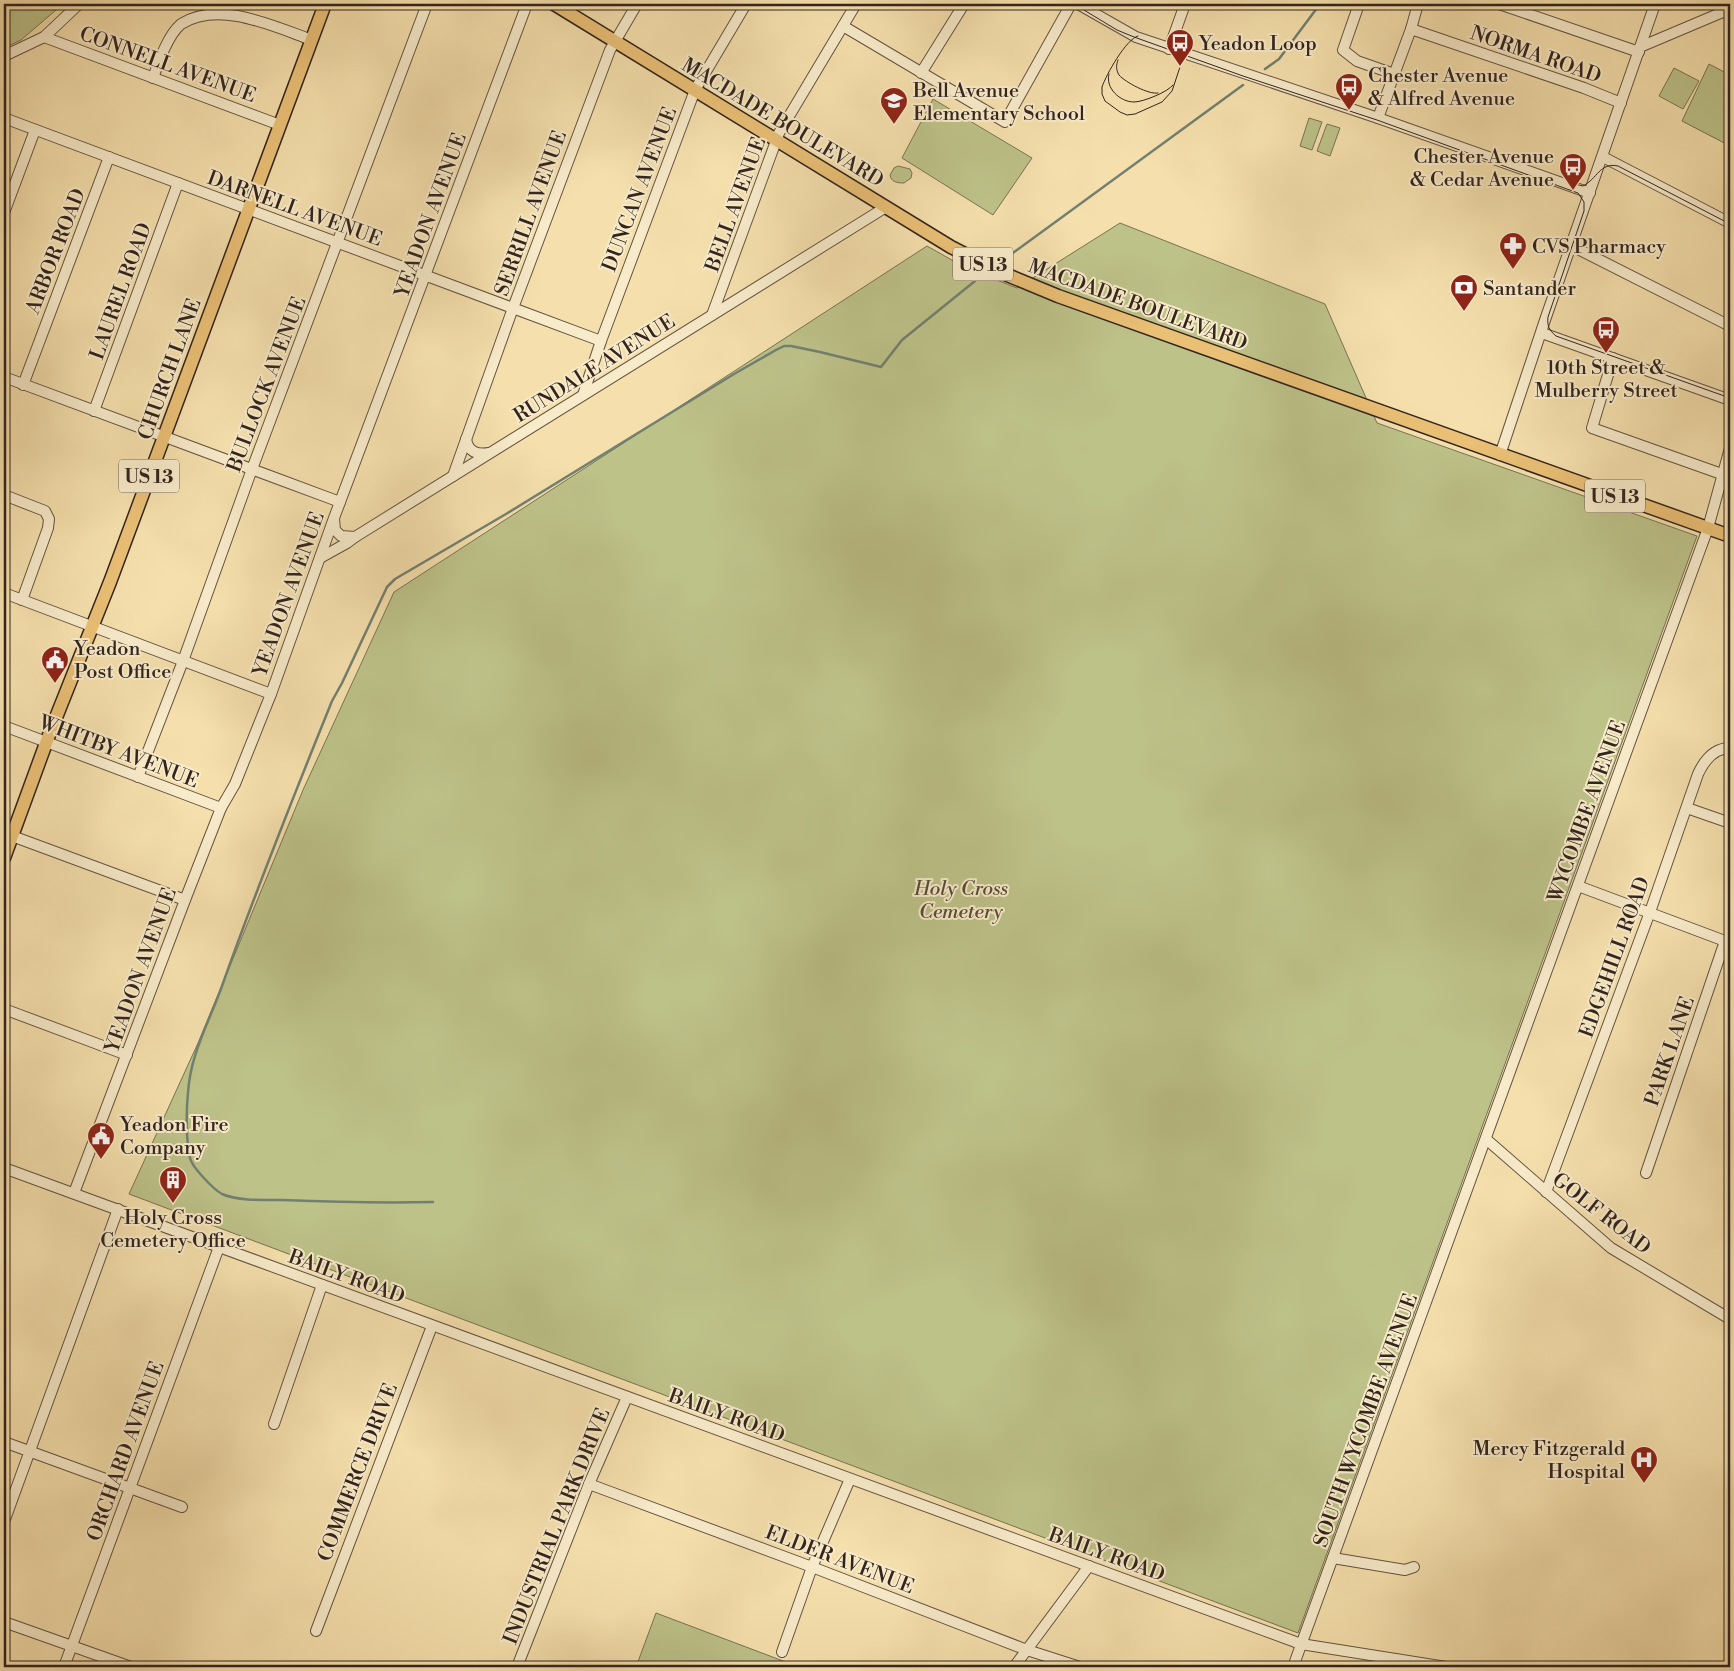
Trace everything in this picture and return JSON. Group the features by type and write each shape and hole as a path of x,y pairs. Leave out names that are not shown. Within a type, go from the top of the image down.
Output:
{"main road":[{"name":"CHURCH LANE","path":"4,858 47,742 93,627 325,4"},
{"name":"MACDADE BOULEVARD","path":"554,4 967,256 1020,281 1500,455"},
{"name":"US 13","path":"1500,455 1730,536"}],"street":[{"path":"4,56 44,37 79,4"},
{"name":"BULLOCK AVENUE","path":"138,777 183,661 252,469 427,4"},
{"name":"YEADON AVENUE","path":"74,1193 221,808 235,784 271,694 334,518 527,4"},
{"name":"SERRILL AVENUE","path":"453,476 513,308 610,50 637,4"},
{"name":"DUNCAN AVENUE","path":"583,395 601,341 695,90 746,4"},
{"name":"BELL AVENUE","path":"712,315 777,140 856,4"},
{"path":"921,73 964,4"},
{"path":"843,26 1005,122 1072,4"},
{"path":"1078,4 1123,30 1169,49 1378,118 1590,193"},
{"path":"1169,49 1185,4"},
{"path":"1359,4 1343,50 1357,61 1394,74"},
{"path":"1378,118 1418,4"},
{"path":"1499,4 1640,50 1730,9"},
{"path":"1500,455 1542,333 1548,322 1655,4"},
{"path":"153,78 164,49 181,24 201,14 223,11 243,14 312,40"},
{"name":"NORMA ROAD","path":"1410,29 1584,88 1621,103"},
{"name":"CONNELL AVENUE","path":"44,37 280,125"},
{"name":"DARNELL AVENUE","path":"4,118 601,341"},
{"path":"4,213 35,130"},
{"name":"ARBOR ROAD","path":"23,384 109,157"},
{"path":"1603,157 1730,223"},
{"name":"LAUREL ROAD","path":"94,411 178,183"},
{"name":"RUNDALE AVENUE","path":"320,558 347,544 355,537 886,207"},
{"path":"1573,246 1730,326"},
{"path":"1542,333 1730,400"},
{"path":"1613,358 1592,428 1727,476"},
{"path":"4,377 340,502"},
{"path":"466,438 467,445 472,452 490,453"},
{"name":"WYCOMBE AVENUE","path":"1469,1184 1727,476 1730,448"},
{"path":"4,495 45,511 49,519 48,528 22,600"},
{"path":"334,518 334,526 339,534 348,538 355,537"},
{"path":"4,593 271,694"},
{"name":"WHITBY AVENUE","path":"4,726 221,808"},
{"name":"EDGEHILL ROAD","path":"1546,1192 1650,912 1698,774 1705,762 1717,752 1730,748"},
{"path":"1686,808 1730,823"},
{"path":"12,836 185,900"},
{"path":"1578,886 1650,912"},
{"name":"PARK LANE","path":"1646,1173 1725,941 1650,912"},
{"path":"4,1009 127,1055"},
{"name":"GOLF ROAD","path":"1486,1139 1617,1252 1730,1319"},
{"name":"BAILY ROAD","path":"4,1168 1301,1644 1446,1667"},
{"name":"SOUTH WYCOMBE AVENUE","path":"1293,1667 1469,1184"},
{"path":"4,1522 118,1209"},
{"name":"ORCHARD AVENUE","path":"64,1667 219,1248"},
{"path":"274,1424 322,1285"},
{"name":"COMMERCE DRIVE","path":"316,1631 432,1326"},
{"name":"INDUSTRIAL PARK DRIVE","path":"517,1667 589,1484 627,1397"},
{"path":"4,1442 182,1507"},
{"path":"782,1652 812,1566 850,1479"},
{"name":"ELDER AVENUE","path":"589,1484 812,1566 1027,1650 1080,1667"},
{"path":"1333,1558 1405,1570 1414,1567"},
{"path":"1014,1667 1089,1566"},
{"path":"4,1622 131,1667"}],"green space":[{"path":"4,4 63,4 21,40 4,48"},
{"path":"1709,64 1730,75 1730,146 1682,121"},
{"path":"1674,68 1699,81 1683,109 1659,96"},
{"path":"933,99 1032,158 993,215 902,158"},
{"path":"1309,118 1322,122 1312,150 1300,146"},
{"path":"1327,124 1340,128 1330,156 1317,151"},
{"path":"898,166 910,169 912,173 911,178 904,183 895,182 890,175 894,168"},
{"name":"Holy Cross Cemetery","path":"1120,223 1325,304 1377,423 1697,536 1298,1633 129,1194 198,1043 303,790 394,592 927,246 966,268 1017,288"},
{"path":"656,1613 799,1667 636,1667"}],"waterway":[{"path":"1265,69 1279,59 1320,4"},
{"path":"1006,258 1243,85"},
{"path":"433,1202 260,1200 228,1196 213,1188 195,1167 190,1158 187,1135 190,1079 196,1052 332,701 387,587 395,579 506,514 734,374 784,346 820,352 881,367 902,340 975,281"}],"tram line":[{"path":"1074,4 1117,30 1134,37 1243,76 1377,120 1578,193 1584,202 1584,211 1548,317 1550,330 1556,336 1730,398"},
{"path":"1138,36 1122,50 1102,87 1105,101 1127,115 1135,114 1162,102 1172,91 1181,58 1176,49"},
{"path":"1118,60 1117,69 1122,78 1143,90 1158,93"},
{"path":"1109,74 1108,79 1111,89 1124,100 1134,102 1166,91 1173,85"},
{"path":"1567,182 1583,186 1607,166 1618,166 1730,224"}],"place":[{"name":"Yeadon Loop","path":"1180,67"},
{"name":"Chester Avenue & Alfred Avenue","path":"1349,111"},
{"name":"Bell Avenue Elementary School","path":"894,125"},
{"name":"Chester Avenue & Cedar Avenue","path":"1573,191"},
{"name":"CVS Pharmacy","path":"1513,270"},
{"name":"Santander","path":"1464,312"},
{"name":"10th Street & Mulberry Street","path":"1606,354"},
{"name":"Yeadon Post Office","path":"55,684"},
{"name":"Yeadon Fire Company","path":"101,1160"},
{"name":"Holy Cross Cemetery Office","path":"173,1204"},
{"name":"Mercy Fitzgerald Hospital","path":"1644,1484"}]}
